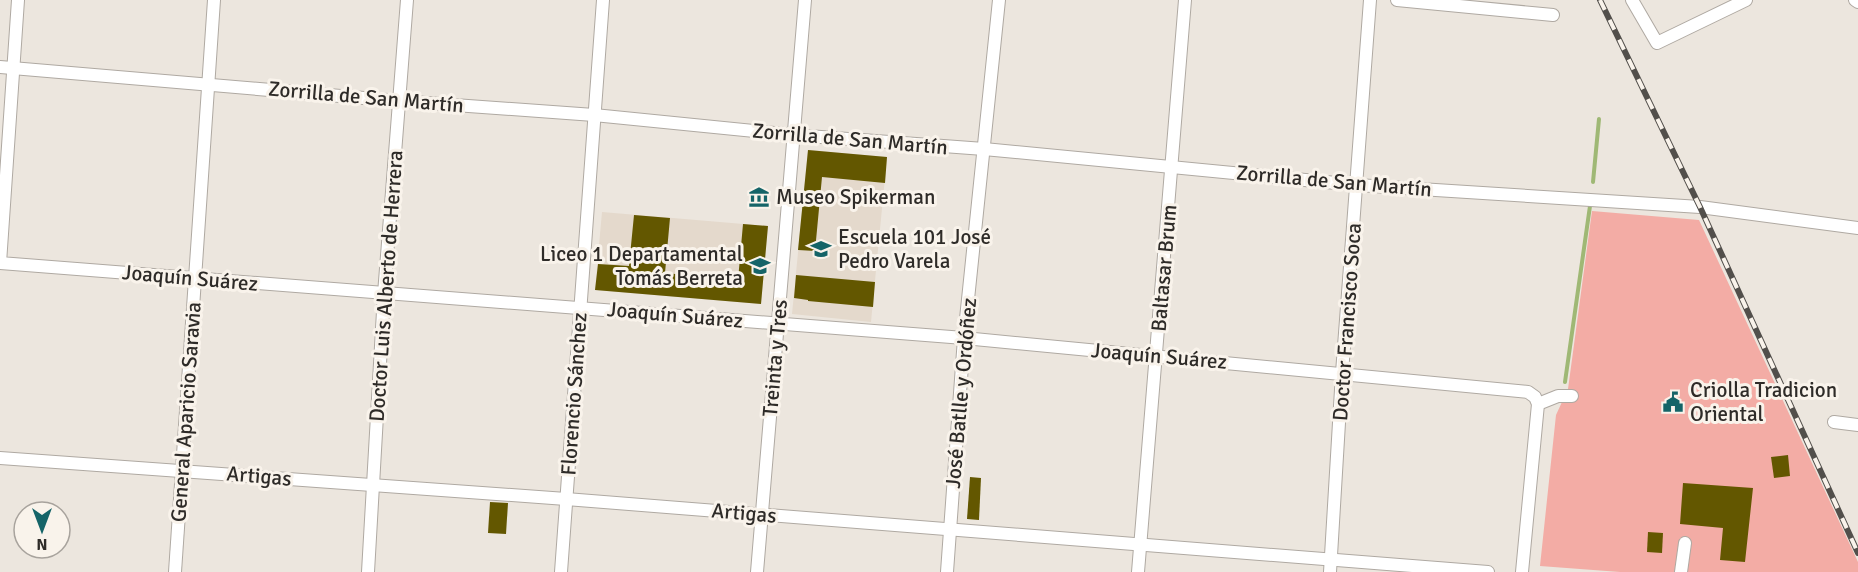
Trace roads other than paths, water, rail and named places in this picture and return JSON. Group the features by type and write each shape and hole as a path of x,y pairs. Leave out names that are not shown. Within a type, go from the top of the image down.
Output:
{"street":[{"path":"0,263 18,0"},
{"name":"General Aparicio Saravia","path":"174,572 214,0"},
{"name":"Doctor Luis Alberto de Herrera","path":"368,572 384,294 407,0"},
{"name":"Florencio Sánchez","path":"561,572 603,0"},
{"name":"Treinta y Tres","path":"757,572 805,0"},
{"name":"José Batlle y Ordóñez","path":"947,572 964,338 999,0"},
{"name":"Baltasar Brum","path":"1138,572 1185,0"},
{"name":"Doctor Francisco Soca","path":"1330,566 1370,0"},
{"path":"1397,0 1553,15"},
{"path":"1632,0 1657,43 1746,0"},
{"name":"Zorrilla de San Martín","path":"0,67 594,115 1357,185 1700,207 1858,228"},
{"name":"Joaquín Suárez","path":"0,263 384,294 580,307 1157,355 1528,392 1535,397 1538,404"},
{"path":"1522,572 1538,404 1558,396 1572,396"},
{"path":"1834,422 1858,425"},
{"name":"Artigas","path":"0,458 1140,544 1330,566 1488,572"},
{"path":"1682,572 1685,543"}],"waterway":[{"path":"1593,182 1599,119"},
{"path":"1565,382 1590,206"}],"railway":[{"path":"1600,0 1700,207 1858,553"}],"place":[{"name":"Museo Spikerman","path":"759,197"},
{"name":"Escuela 101 José Pedro Varela","path":"821,249"},
{"name":"Liceo 1 Departamental Tomás Berreta","path":"760,266"},
{"name":"Criolla Tradicion Oriental","path":"1673,402"}]}
